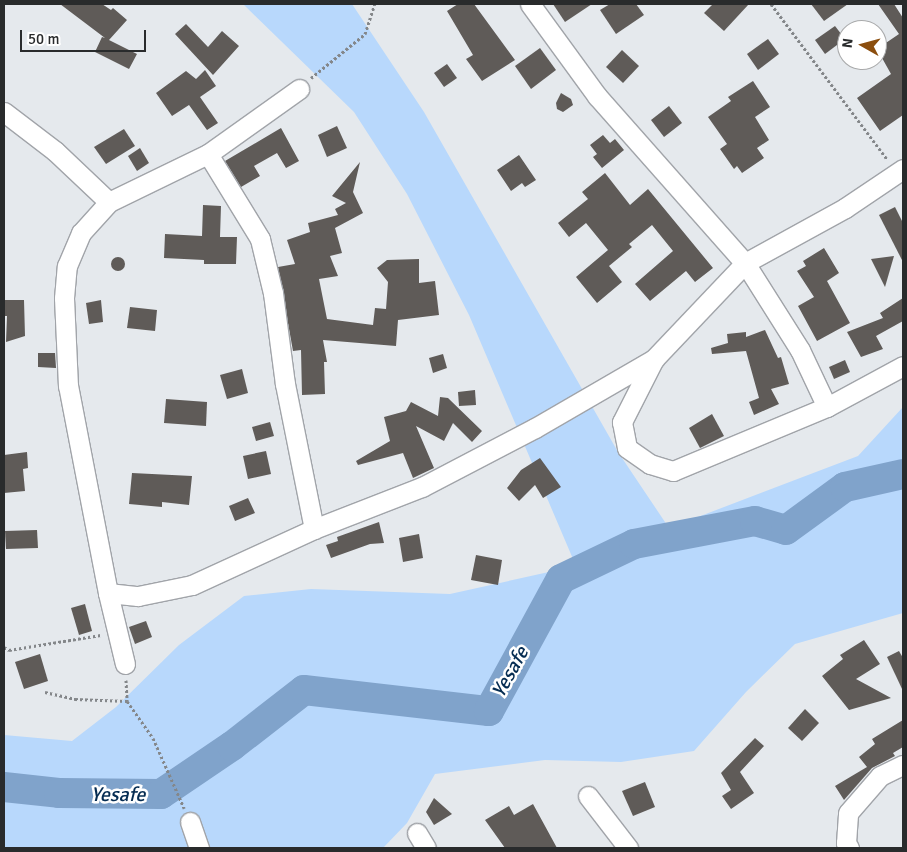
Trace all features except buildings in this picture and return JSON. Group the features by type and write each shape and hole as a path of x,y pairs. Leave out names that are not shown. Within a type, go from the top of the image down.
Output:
{"street":[{"path":"530,4 597,96 745,263 800,350 827,407"},
{"path":"125,664 108,593 68,386 64,298 67,266 81,233 110,202 208,154 299,89"},
{"path":"4,112 55,151 110,202"},
{"path":"208,154 260,239 273,293 285,384 314,529"},
{"path":"900,171 845,208 745,263 654,359 622,422 627,448 650,464 674,471 827,407 903,366"},
{"path":"108,593 138,596 192,586 314,529 422,487 654,359"},
{"path":"850,848 846,843 848,813 880,776 903,765"},
{"path":"588,796 628,848"},
{"path":"187,815 199,848"}],"path":[{"path":"299,89 365,34 375,4"},
{"path":"771,4 900,171"},
{"path":"4,647 9,650 117,632"},
{"path":"45,692 75,699 127,701 153,738 167,775 187,815"}],"shaded area":[{"path":"243,4 352,4 424,112 618,452 669,528 858,456 903,407 903,613 795,644 746,692 694,751 621,762 545,760 435,774 407,823 383,848 4,848 4,735 72,741 116,707 179,645 244,596 311,589 450,594 576,566 469,315 407,194 354,112"}],"waterway":[{"name":"Yesafe","path":"4,787 59,793 161,794 232,746 304,690 489,711 561,579 634,544 755,521 786,530 845,487 903,474"}]}
